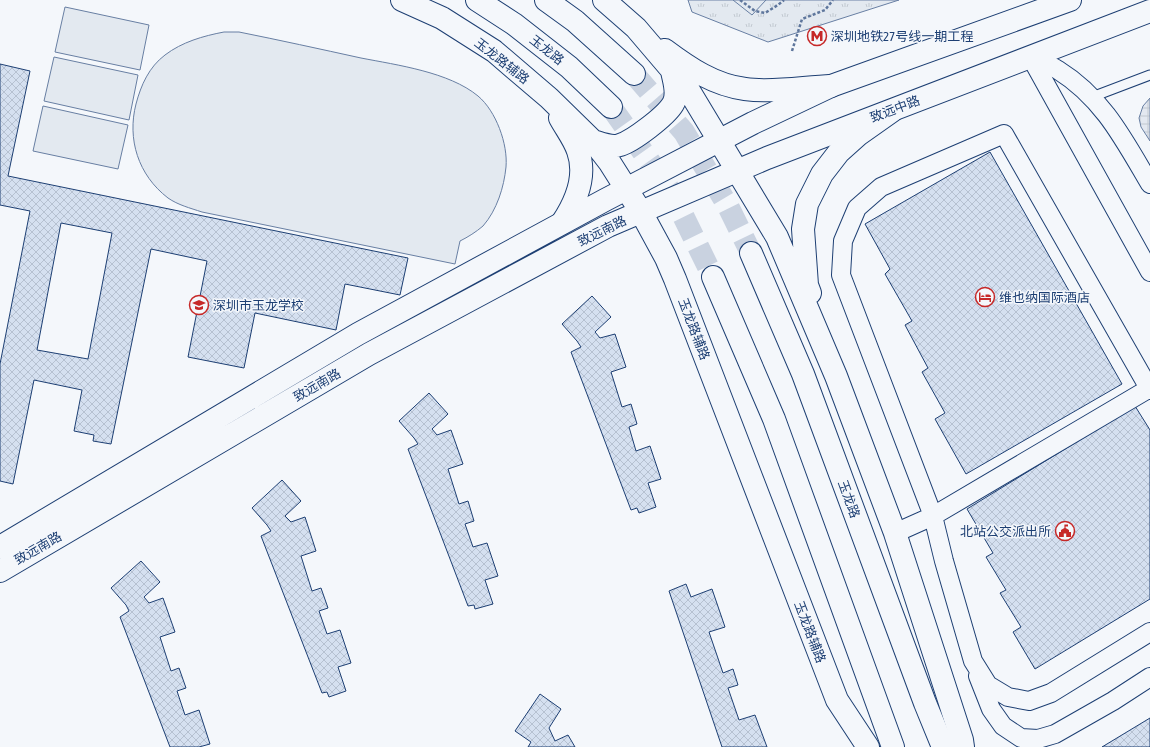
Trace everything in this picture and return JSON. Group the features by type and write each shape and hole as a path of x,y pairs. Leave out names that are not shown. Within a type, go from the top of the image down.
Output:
{"main road":[{"name":"玉龙路辅路","path":"402,0 442,18 494,51 549,98 593,141 610,163 642,212 675,278 836,700 868,747"},
{"name":"玉龙路","path":"477,0 514,24 569,67 611,107"},
{"path":"546,0 575,21 634,74"},
{"path":"604,0 636,28 697,72 728,85 745,89 766,90 832,86"},
{"path":"627,189 720,140 832,86 1070,0"},
{"name":"致远中路","path":"642,212 767,158 1150,11"},
{"path":"636,28 688,90 720,140 777,237 836,376 895,533 963,747"},
{"path":"593,141 606,145 619,146 645,131 673,104 676,92 672,71"},
{"path":"549,98 578,151 582,172 576,197 562,224"},
{"path":"836,376 807,285 803,229 807,204 822,174 839,152 892,111"},
{"name":"致远南路","path":"0,547 358,334 627,189"},
{"name":"致远南路","path":"0,570 368,354 608,226 642,212"},
{"name":"玉龙路","path":"751,253 803,374 925,703 943,747"},
{"path":"713,277 774,419 893,747"}],"street":[{"path":"1030,56 1058,70 1092,97 1112,121 1150,184"},
{"path":"1030,56 1150,272"},
{"path":"895,533 933,516 1150,388 1004,134 881,187 858,208 843,241 841,275 933,516 944,561 973,661 991,709 1003,726 1021,738 1038,739 1055,734 1113,701 1150,677"},
{"path":"973,661 988,685 1008,697 1029,701 1051,693 1150,632"}],"lane":[{"path":"1092,97 1150,75"}],"path":[{"path":"740,0 754,11 765,13 778,6 784,0"},
{"path":"792,51 802,19 825,10 833,0"}],"green space":[{"path":"688,0 899,0 768,42 692,12"},
{"path":"733,0 766,0 752,15"},
{"path":"65,7 149,25 140,70 55,52"},
{"path":"224,32 239,32 438,75 466,88 484,102 500,128 503,138 506,158 505,175 502,190 496,206 483,226 460,241 455,264 202,212 176,203 158,189 149,179 142,167 137,156 134,143 134,117 140,90 154,65 172,50 193,40"},
{"path":"54,57 138,75 129,120 44,101"},
{"path":"43,106 128,125 118,169 33,151"}],"shaded area":[{"path":"1150,98 1150,141 1141,127 1139,118 1143,106"}],"building":[{"path":"0,64 30,71 8,176 408,258 400,295 345,284 336,330 255,313 244,368 188,357 207,261 151,249 111,444 93,441 94,435 74,431 82,390 34,380 13,484 0,481 0,364 30,211 0,205","holes":["61,223 112,233 88,359 37,350"]},
{"name":"维也纳国际酒店","path":"990,152 1122,384 966,474 935,419 945,413 922,372 928,368 905,325 912,321 885,274 890,269 865,224"},
{"path":"592,296 611,317 595,332 600,338 615,334 626,367 611,372 622,407 631,404 637,424 629,427 636,451 650,446 661,479 648,483 656,507 639,513 637,508 631,510 571,352 581,347 562,324"},
{"path":"429,393 448,414 432,429 437,435 451,430 463,464 448,469 459,504 468,501 474,521 465,524 473,547 487,543 498,576 485,580 493,604 475,609 474,605 468,606 408,449 418,444 399,421"},
{"name":"北站公交派出所","path":"1135,406 1150,430 1150,599 1035,669 1013,632 1021,627 1000,593 1006,590 986,557 993,553 967,509"},
{"path":"282,480 301,501 285,516 291,522 305,517 316,551 301,556 312,591 321,588 328,608 319,611 327,634 340,630 351,663 338,667 346,691 329,697 327,692 322,693 261,536 271,531 252,508"},
{"path":"141,561 160,582 144,597 149,603 163,598 175,632 160,637 171,671 179,668 186,688 177,691 185,715 199,710 210,744 199,747 170,747 120,617 129,611 126,605 111,588"},
{"path":"686,584 691,597 712,589 725,627 709,632 723,673 733,669 738,685 728,688 739,720 755,715 767,747 722,747 669,591"},
{"path":"540,694 561,709 549,728 555,741 568,735 575,747 528,747 531,742 515,731"},
{"path":"1150,718 1150,747 1102,747"}],"tunnel":[{"path":"634,74 684,132 728,206 751,253"},
{"path":"611,107 672,193 713,277"}],"place":[{"name":"深圳地铁27号线一期工程","path":"817,36"},
{"name":"维也纳国际酒店","path":"985,297"},
{"name":"深圳市玉龙学校","path":"199,305"},
{"name":"北站公交派出所","path":"1065,531"}]}
